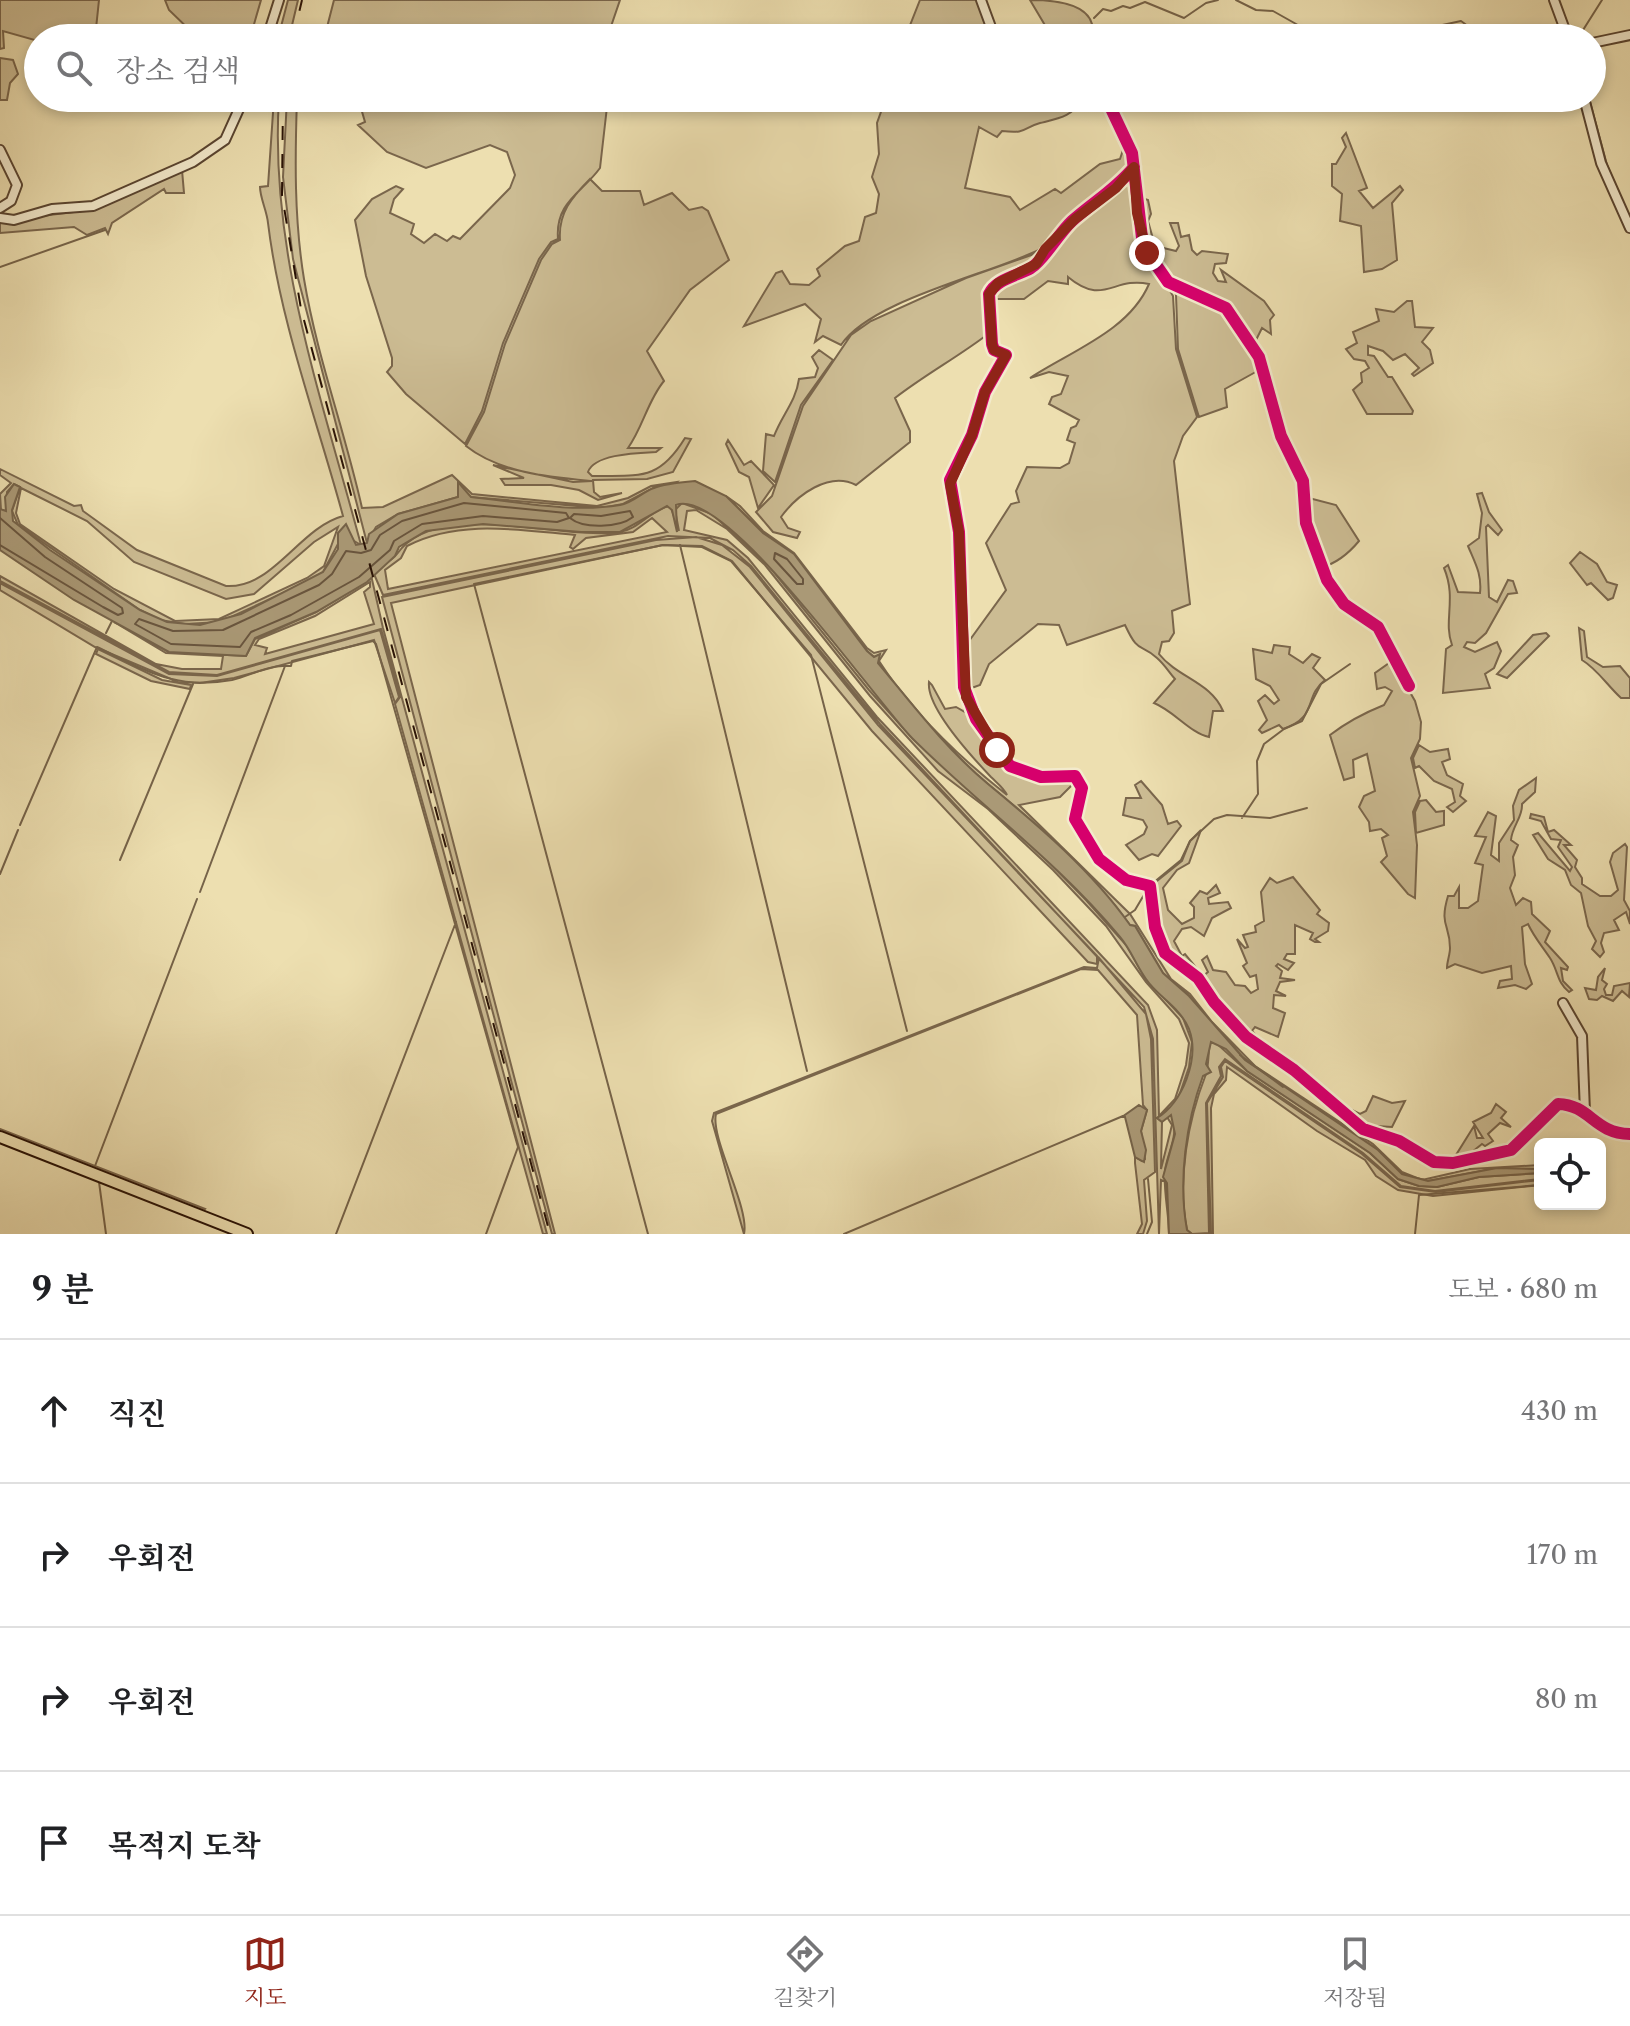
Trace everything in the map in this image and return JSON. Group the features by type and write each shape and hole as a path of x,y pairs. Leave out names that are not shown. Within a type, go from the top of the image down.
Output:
{"main road":[{"path":"0,1137 247,1234"}],"street":[{"path":"271,24 279,0"},
{"path":"981,0 990,24"},
{"path":"1554,0 1563,24"},
{"path":"1606,40 1630,35"},
{"path":"0,218 14,220 52,209 93,206 193,162 225,140 238,112"},
{"path":"1113,112 1130,147 1143,246 1168,282 1226,308 1259,357 1281,436 1303,481 1306,523 1324,573 1344,604 1378,627 1409,686"},
{"path":"1588,112 1601,163 1630,228"},
{"path":"0,150 17,185 11,201 0,208"},
{"path":"1134,167 1116,188 1075,219 1045,249 1036,264 998,283 989,294 992,344 994,350 1006,355 985,392 972,435 950,484 959,532 963,675 970,708 1002,760 1010,766 1041,777 1075,776 1082,788 1075,812 1078,825 1106,866 1126,880 1150,886 1155,927 1165,953 1198,978 1214,1002 1246,1037 1294,1070 1355,1124 1444,1164 1511,1150 1555,1105 1566,1104 1585,1112 1603,1129 1630,1134"},
{"path":"1563,1003 1582,1036 1585,1112"}],"shaded area":[{"path":"0,0 99,0 96,24 24,24 24,37 3,31 4,48 0,49"},
{"path":"165,0 261,0 254,24 184,24 169,10"},
{"path":"288,0 298,0 292,24 282,24"},
{"path":"334,0 620,0 612,24 328,24"},
{"path":"920,0 979,0 988,24 911,24"},
{"path":"1030,0 1075,7 1092,24 1044,24"},
{"path":"0,58 13,60 18,74 10,83 7,100 0,100"},
{"path":"273,112 279,112 282,213 290,269 315,380 361,545 354,541 338,544 323,572 220,622 185,624 160,620 140,610 18,525 12,511 20,487 14,484 7,492 6,511 1,510 0,494 11,483 0,475 0,469 74,506 81,505 83,511 137,550 226,586 258,578 313,532 343,516 281,297 260,187 268,186","holes":["21,488 87,521 134,562 226,599 254,594 314,542 338,527 324,566 307,578 219,619 175,621 114,589 20,524 16,513"]},
{"path":"286,112 297,112 297,210 304,279 362,508 383,507 452,475 472,494 597,506 628,498 651,486 677,482 657,486 623,504 601,508 470,497 458,483 458,497 398,514 376,527 367,543 293,259 283,177"},
{"path":"362,112 606,112 600,168 565,207 558,226 558,239 551,242 539,259 503,343 482,411 465,444 406,394 387,372 392,366 392,358 366,276 355,220 372,199 396,186 403,189 394,199 390,213 414,224 411,234 424,243 435,234 447,241 453,236 460,239 510,188 515,175 507,152 490,145 426,168 387,152 358,125 365,122"},
{"path":"881,112 1071,112 1021,131 1002,131 997,137 979,127 965,188 1010,197 1020,210 1055,189 1061,193 1100,164 1120,159 1126,141 1130,153 1129,170 1053,242 1021,258 934,289 878,314 856,329 841,345 823,336 815,342 821,319 805,304 744,326 776,273 782,271 790,284 809,285 820,276 817,269 845,246 859,241 865,217 876,213 879,194 872,177 879,154 877,123"},
{"path":"1346,133 1367,188 1359,191 1373,208 1400,186 1403,190 1392,203 1397,260 1382,269 1364,272 1361,226 1340,221 1342,194 1332,186 1332,164 1336,164 1346,147 1342,138"},
{"path":"182,170 184,193 166,193 164,189 112,223 108,234 105,228 87,235 74,227 0,233 0,221 82,211"},
{"path":"1132,172 1140,238 1173,296 1176,349 1197,417 1183,436 1174,461 1190,604 1172,611 1174,633 1169,641 1162,642 1159,654 1218,701 1223,711 1213,711 1209,737 1154,703 1175,679 1157,658 1137,644 1125,625 1067,645 1059,625 1038,624 989,664 980,685 966,690 964,648 1006,590 986,543 1011,504 1019,502 1016,491 1027,467 1060,468 1069,463 1075,443 1067,440 1071,428 1079,420 1049,404 1052,397 1061,394 1068,376 1049,372 1030,378 1113,327 1128,315 1149,284 1091,290 1068,277 1068,284 1048,281 1024,299 993,299 987,303 993,288 1029,271 1066,229 1104,201"},
{"path":"590,179 602,191 640,191 644,205 672,193 689,210 702,207 708,211 729,260 690,290 647,351 664,381 628,448 661,448 656,452 607,458 598,461 588,472 592,476 646,473 666,462 685,438 691,439 673,472 647,479 593,480 594,492 600,497 622,493 598,500 579,490 551,485 505,485 501,479 524,478 493,465 524,472 494,462 466,446 484,412 505,344 541,260 552,244 560,240 561,222 572,199","holes":["531,473 559,478 592,481 573,482"]},
{"path":"1136,196 1148,200 1151,214 1148,221 1155,246 1176,251 1179,246 1170,223 1178,223 1181,237 1189,235 1192,250 1197,255 1202,251 1228,254 1226,263 1215,264 1213,273 1218,281 1226,282 1221,270 1264,301 1274,315 1270,320 1271,334 1262,328 1256,340 1264,362 1227,307 1175,285 1148,252"},
{"path":"1043,251 1041,259 991,287 988,334 895,398 910,431 910,442 856,485 846,481 825,483 796,501 781,517 788,528 800,532 797,538 773,532 756,512 772,496 803,406 851,335 871,321 966,278"},
{"path":"1173,287 1225,309 1261,369 1225,389 1227,407 1199,417 1178,349"},
{"path":"1407,301 1412,301 1415,327 1433,328 1422,342 1430,350 1433,363 1414,376 1412,374 1419,368 1405,354 1393,360 1383,351 1368,346 1368,355 1374,356 1388,377 1392,377 1413,411 1412,414 1367,414 1353,390 1362,382 1361,373 1369,368 1365,361 1354,359 1346,349 1357,343 1353,332 1379,321 1376,309 1394,312"},
{"path":"819,350 833,360 801,405 775,482 763,471 766,434 774,436 799,379 815,377 818,368 812,357"},
{"path":"728,440 744,465 751,461 774,485 758,508 749,477 739,472 726,444"},
{"path":"1482,493 1489,512 1502,530 1498,535 1488,525 1486,527 1489,597 1497,602 1508,580 1513,581 1517,593 1508,594 1486,633 1475,643 1467,642 1464,647 1475,652 1497,642 1501,651 1494,668 1485,674 1490,688 1443,693 1446,649 1452,645 1448,579 1444,568 1448,565 1458,592 1480,593 1479,574 1468,546 1479,538 1482,513 1477,494"},
{"path":"726,496 763,531 794,553 867,648 874,653 886,650 879,661 895,684 878,663 879,655 874,657 867,651 794,554 763,533"},
{"path":"1305,497 1336,505 1359,541 1343,557 1322,567 1306,522"},
{"path":"682,503 712,514 769,566 869,690 913,739 1027,840 1086,900 1127,946 1145,978 1183,1018 1192,1042 1189,1067 1177,1102 1157,1118 1162,1122 1161,1169 1172,1125 1167,1117 1171,1114 1174,1129 1165,1181 1161,1180 1159,1234 1153,1039 1144,1007 880,724 751,566 733,550 710,538 668,536 383,595 374,574 415,537 440,528 469,524 620,532 668,506 679,531 675,510","holes":["696,510 727,529 765,565 870,696 938,771 988,809 1053,870 1106,926 1146,982 1179,1019 1189,1043 1186,1065 1175,1099 1159,1116 1157,1030 1148,1005 877,717 748,558 727,540 684,530 687,511","652,518 667,532 388,589 385,570 401,558 407,546 447,532 490,528 575,535 570,547 573,549 586,538 633,532"]},
{"path":"696,537 722,545 750,567 878,725 1097,956 1097,964 1088,962 872,731 732,561 702,546 663,545 391,603 555,1234 552,1234 382,597 656,540"},
{"path":"1580,552 1597,564 1607,582 1617,585 1613,598 1608,600 1591,583 1587,585 1570,563"},
{"path":"371,575 547,1234 543,1234 395,704 400,697 381,629 217,675 169,672 0,581 0,576 156,664 182,669 221,669 223,656 166,653 114,622 169,652 246,656 255,639 316,612 366,582","holes":["370,582 370,587 364,592 374,624 265,654 267,648 255,645 259,639 315,616"]},
{"path":"0,583 169,674 217,676 380,630 399,697 395,703 374,640 234,678 200,683 178,682 95,647 0,590"},
{"path":"963,624 962,683 999,757 1034,777 1069,776 1075,782 1060,797 1019,805 1130,914 1171,979 1190,994 1212,1022 1255,1066 1373,1144 1402,1172 1417,1178 1402,1174 1378,1150 1245,1060 1189,996 1163,973 1135,926 1130,925 1081,868 973,771 924,718 971,765 1007,795 952,732 930,693 929,682 945,709 956,707 965,712 957,668"},
{"path":"1579,628 1584,631 1587,657 1603,667 1620,666 1630,678 1630,698 1621,698 1582,660"},
{"path":"1546,633 1549,636 1507,678 1497,674 1533,635"},
{"path":"1274,645 1290,647 1289,654 1303,663 1312,654 1320,658 1313,668 1325,680 1318,686 1302,719 1283,729 1279,725 1262,733 1259,730 1267,720 1258,701 1265,695 1274,704 1279,700 1270,686 1256,679 1253,649 1272,653"},
{"path":"98,649 162,680 191,685 190,689 151,681 96,654"},
{"path":"1392,661 1415,701 1421,722 1420,739 1411,758 1420,796 1413,812 1417,845 1415,898 1381,862 1387,856 1382,838 1388,835 1381,829 1370,831 1369,822 1359,807 1364,796 1375,791 1367,754 1353,760 1354,777 1344,780 1330,735 1384,705 1392,691 1385,687 1377,689 1375,673"},
{"path":"1419,745 1430,752 1448,749 1450,759 1442,762 1447,775 1463,784 1460,796 1466,801 1453,812 1447,807 1455,802 1452,789 1434,781 1419,766 1415,768 1413,758"},
{"path":"1536,778 1535,792 1522,804 1512,835 1511,840 1518,845 1513,857 1515,875 1510,888 1516,905 1523,898 1531,902 1532,914 1550,931 1545,942 1568,967 1567,970 1561,968 1563,981 1572,990 1569,992 1528,924 1522,927 1525,964 1532,984 1526,989 1515,985 1498,988 1500,981 1512,979 1511,966 1482,973 1455,964 1447,968 1450,940 1445,913 1448,896 1454,896 1459,887 1459,908 1468,908 1478,901 1483,865 1475,863 1486,837 1475,836 1488,812 1496,816 1491,855 1499,861 1499,843 1514,820 1513,806 1519,790"},
{"path":"1141,781 1162,805 1168,824 1177,821 1181,826 1158,856 1152,854 1139,860 1126,845 1144,834 1147,827 1143,820 1123,815 1126,798 1141,798 1135,785"},
{"path":"1426,800 1436,812 1444,811 1444,825 1416,833 1415,812 1420,801"},
{"path":"1531,814 1544,817 1548,832 1554,830 1571,845 1564,845 1577,860 1575,867 1582,884 1600,896 1611,896 1618,890 1610,862 1613,853 1625,844 1627,847 1624,900 1630,911 1630,924 1626,912 1614,920 1619,930 1604,933 1601,943 1604,952 1600,957 1592,949 1596,941 1588,926 1581,893 1571,885 1565,870 1548,859 1533,835 1538,833 1570,871 1572,867 1558,847 1561,840 1551,839 1541,821 1530,818"},
{"path":"1201,830 1189,863 1177,870 1163,888 1168,910 1182,924 1194,918 1194,907 1190,903 1200,891 1207,894 1216,885 1220,893 1208,898 1209,904 1228,902 1231,908 1212,918 1204,936 1191,927 1182,929 1174,941 1182,956 1185,954 1203,976 1208,972 1202,960 1207,956 1213,970 1226,972 1235,985 1245,986 1251,993 1258,989 1256,975 1250,977 1243,966 1247,963 1237,939 1245,948 1248,947 1243,935 1256,932 1255,926 1264,921 1261,892 1270,878 1277,883 1293,877 1320,910 1317,914 1329,923 1328,931 1315,939 1319,942 1310,939 1313,933 1295,925 1295,954 1287,954 1284,959 1294,963 1288,970 1278,964 1276,966 1282,971 1280,978 1295,980 1280,982 1276,991 1286,996 1274,995 1273,1008 1285,1013 1278,1037 1255,1027 1252,1031 1260,1040 1257,1043 1218,1003 1201,979 1171,958 1161,939 1152,885 1182,861 1190,841"},
{"path":"1099,958 1146,1014 1151,1039 1155,1172 1144,1180 1147,1221 1143,1234 1137,1234 1142,1224 1135,1157 1142,1161 1145,1159 1141,1131 1147,1110 1143,1105 1137,1015 1098,970 1081,969 716,1114 719,1139 741,1208 744,1234 712,1121 714,1113 1084,967 1097,968"},
{"path":"1605,968 1602,980 1607,984 1604,989 1606,995 1612,995 1614,986 1630,983 1629,997 1622,991 1613,1001 1602,996 1597,1000 1589,999 1585,988 1596,990 1598,977"},
{"path":"1215,1042 1247,1071 1370,1153 1398,1179 1419,1186 1437,1187 1479,1177 1534,1173 1534,1180 1435,1191 1401,1186 1363,1153 1225,1059 1219,1067 1221,1076 1206,1103 1209,1233 1192,1234 1187,1230 1184,1211 1184,1170 1189,1130 1207,1070 1210,1043"},
{"path":"1225,1061 1362,1154 1400,1187 1436,1192 1534,1181 1534,1186 1433,1196 1398,1190 1376,1176 1365,1160 1317,1131 1227,1067 1226,1080 1214,1094 1211,1108 1211,1234 1207,1103 1223,1077 1221,1067"},
{"path":"1373,1096 1392,1103 1405,1101 1392,1127 1360,1125 1346,1114 1352,1110 1360,1114 1366,1111"},
{"path":"1496,1104 1506,1112 1501,1118 1511,1127 1500,1123 1488,1134 1493,1141 1485,1146 1482,1144 1467,1156 1456,1155 1474,1126 1477,1138 1483,1138 1473,1122 1491,1113"},
{"path":"0,1129 205,1209 203,1211 0,1132"},
{"path":"1534,1165 1534,1169 1497,1168 1423,1180 1470,1169"}],"water":[{"path":"695,481 726,496 763,533 794,554 867,651 874,657 880,654 878,663 944,742 1082,868 1130,925 1135,926 1163,973 1189,996 1245,1060 1378,1150 1402,1174 1428,1181 1497,1168 1534,1169 1534,1173 1479,1177 1437,1187 1419,1186 1398,1179 1370,1153 1247,1071 1226,1049 1211,1042 1206,1064 1211,1072 1203,1076 1197,1094 1185,1152 1184,1211 1187,1230 1192,1234 1169,1234 1167,1183 1163,1177 1175,1134 1171,1115 1162,1122 1157,1118 1181,1091 1190,1066 1192,1041 1185,1021 1142,974 1124,942 1096,909 912,738 763,560 729,528 699,508 676,505 677,532 672,510 667,506 620,532 483,524 426,531 399,547 395,556 367,582 316,612 255,638 246,656 169,652 74,600 0,550 0,509 6,511 5,497 14,484 20,487 12,510 13,521 50,550 140,610 167,622 200,625 241,614 323,572 338,549 338,533 346,524 356,545 367,543 369,534 398,514 458,497 458,482 471,497 584,508 620,505 650,490"},
{"path":"1139,1105 1147,1110 1141,1131 1146,1150 1144,1162 1135,1157 1125,1117 1122,1117"}],"waterway":[{"path":"1094,18 1103,9 1130,8 1145,2 1184,18 1206,3 1218,0"},
{"path":"1236,0 1256,10 1273,11 1296,24"},
{"path":"1587,24 1602,0"},
{"path":"1563,12 1568,24"},
{"path":"1447,24 1461,21 1465,24"},
{"path":"1593,112 1607,165 1623,203"},
{"path":"0,267 105,230"},
{"path":"648,1234 474,584 663,545 702,547 731,561 811,655 907,1031"},
{"path":"680,545 807,1071"},
{"path":"106,633 112,621"},
{"path":"285,666 291,666 292,661 373,641 376,644 518,1147 486,1234"},
{"path":"20,825 97,647 162,676 194,682 232,680 285,666 200,892"},
{"path":"1242,818 1258,794 1257,761 1264,744 1284,729 1302,721 1321,684 1350,664"},
{"path":"120,860 193,684"},
{"path":"1153,883 1181,860 1190,841 1214,819 1227,815 1270,818 1307,808"},
{"path":"0,874 18,830"},
{"path":"1125,917 1135,910 1148,888"},
{"path":"95,1166 197,899"},
{"path":"336,1234 456,922"},
{"path":"1240,1055 1283,1087"},
{"path":"844,1234 1123,1116"},
{"path":"1147,1234 1152,1222 1148,1179"},
{"path":"99,1182 106,1234"},
{"path":"1415,1234 1419,1195 1534,1185"}],"railway":[{"path":"296,24 302,0"},
{"path":"283,112 282,195 301,309 550,1234"}],"cycle path":[{"path":"1113,112 1132,153 1143,246 1168,282 1226,308 1259,357 1281,436 1303,481 1306,523 1327,580 1344,604 1378,627 1409,686"},
{"path":"1134,167 1072,221 1036,264 1002,281 989,294 992,344 994,350 1006,355 985,392 972,435 950,480 959,532 964,687 976,719 1010,766 1041,777 1075,776 1082,788 1075,819 1099,859 1126,880 1150,886 1155,927 1165,953 1198,978 1214,1002 1246,1037 1294,1070 1363,1129 1399,1141 1434,1162 1453,1163 1511,1150 1558,1104 1578,1109 1608,1129 1630,1134"}],"route":[{"path":"997,750 976,719 966,697 959,532 950,484 972,435 985,392 1006,355 994,350 986,303 992,288 1042,259 1045,249 1075,219 1124,181 1134,167 1135,201 1141,238 1147,253"}]}
